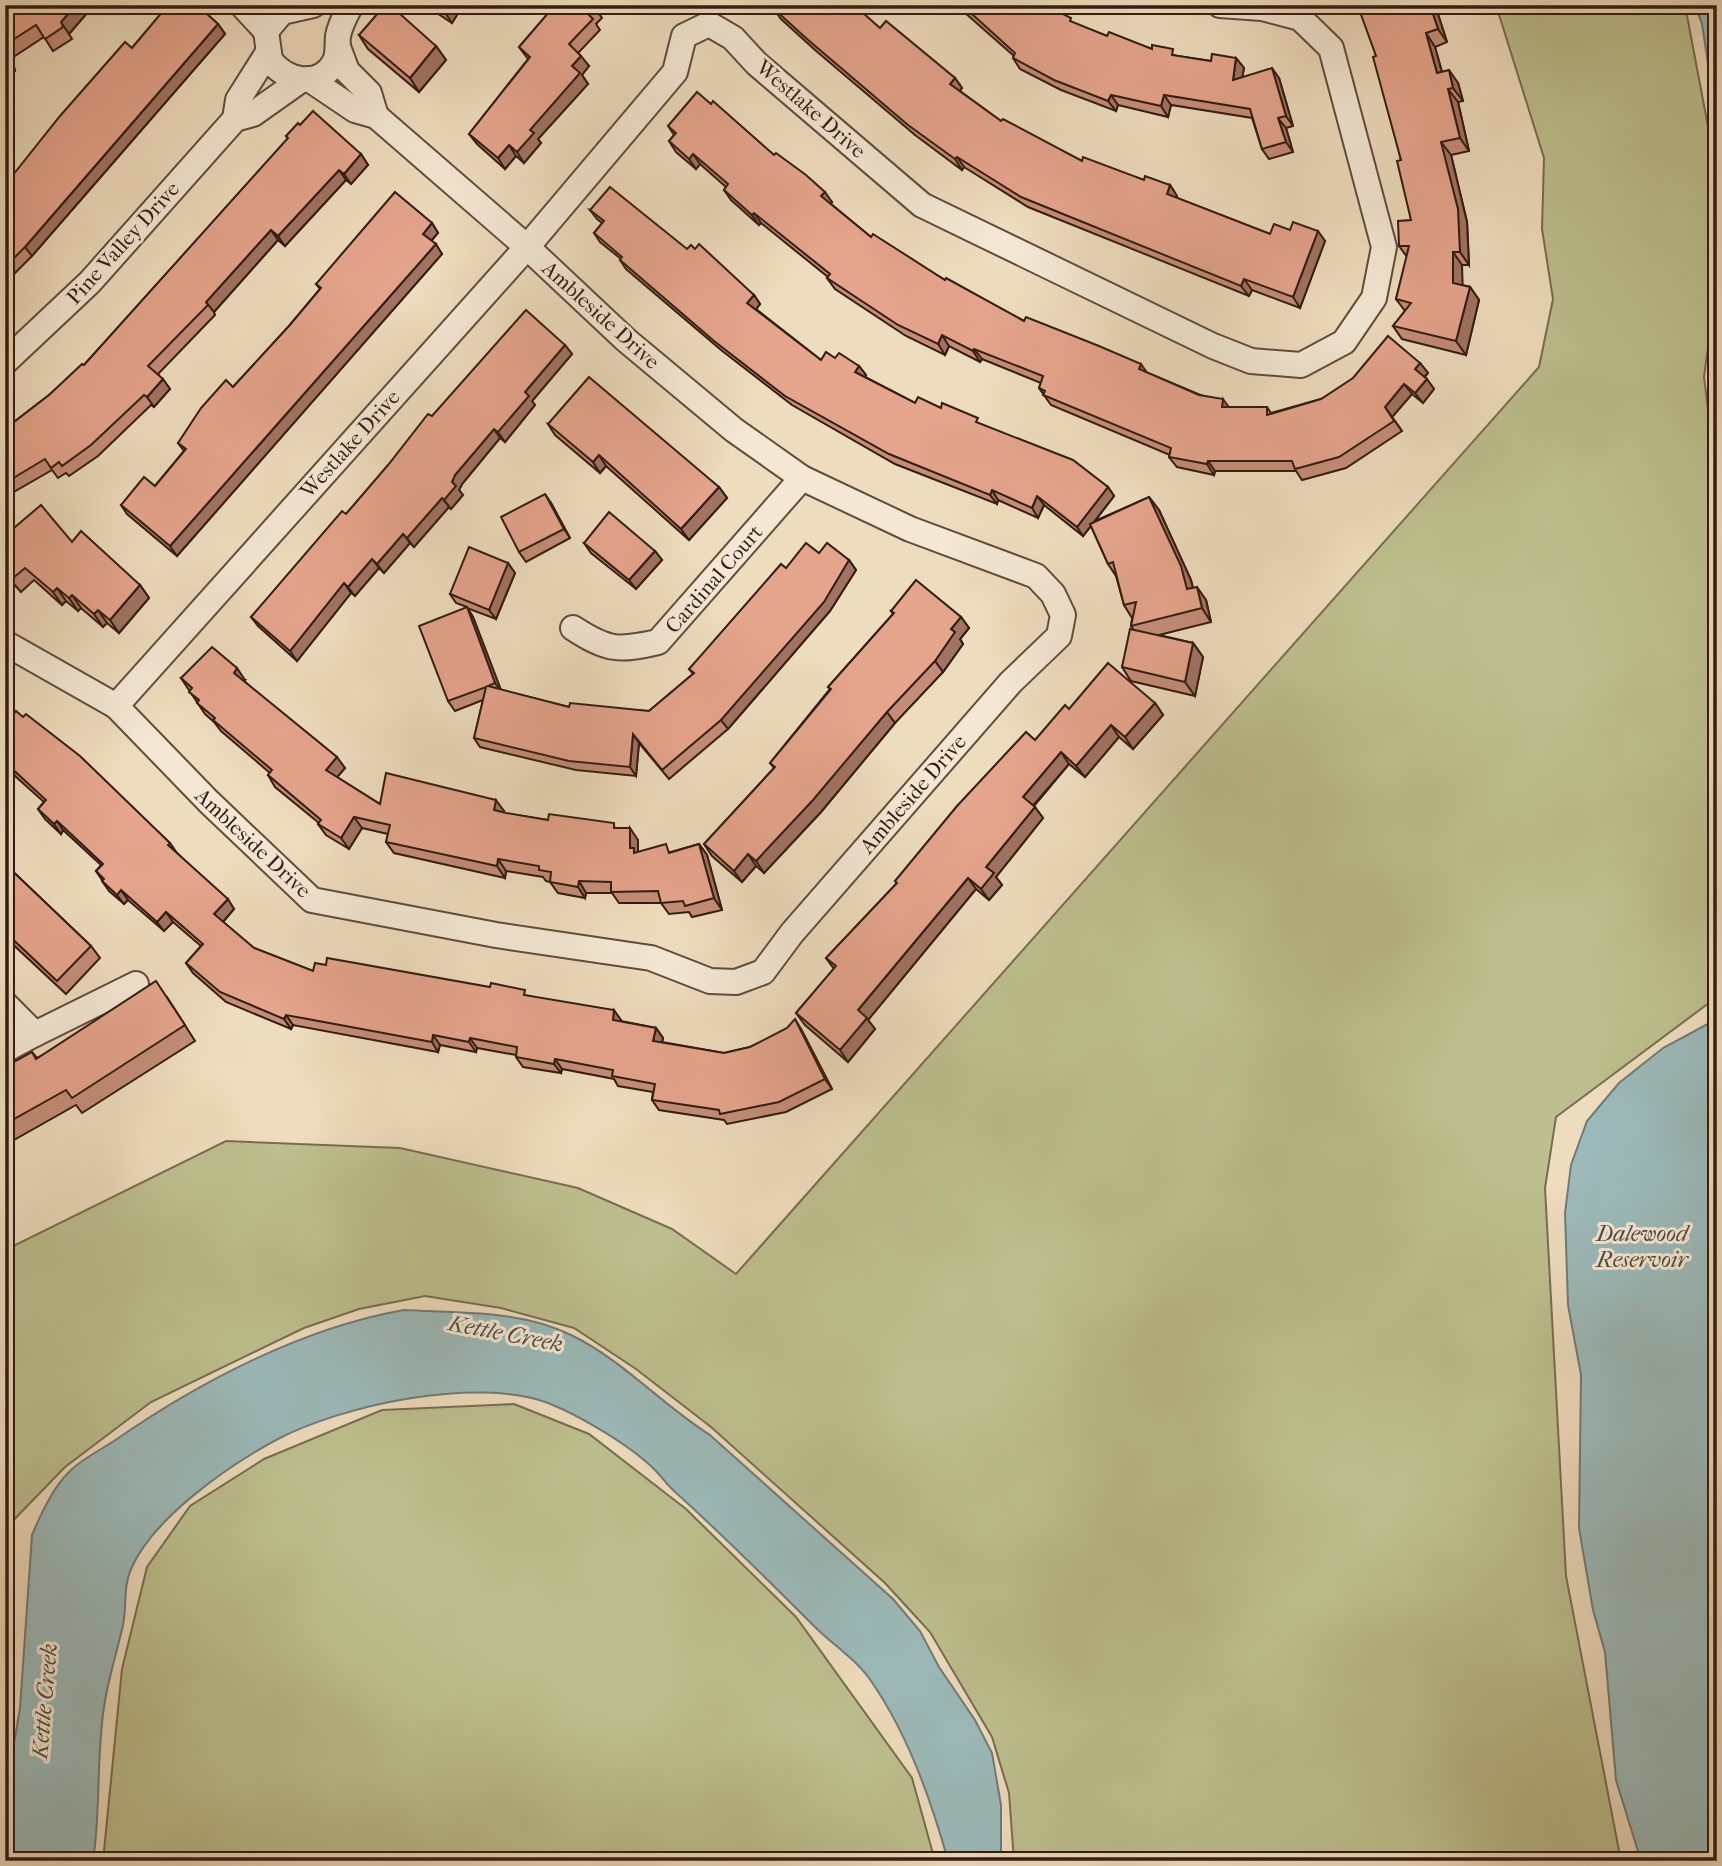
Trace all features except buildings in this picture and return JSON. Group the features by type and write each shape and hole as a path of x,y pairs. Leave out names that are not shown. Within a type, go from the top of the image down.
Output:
{"street":[{"path":"243,5 267,43 274,66 283,73 305,80"},
{"name":"Pine Valley Drive","path":"235,119 253,114 305,80 329,69 351,5"},
{"name":"Westlake Drive","path":"116,706 527,247 675,72 684,36 709,24 733,38 757,64 922,205 1213,346 1251,361 1301,365 1344,342 1374,298 1384,247 1331,48 1300,18 1262,8 1220,5"},
{"name":"Pine Valley Drive","path":"5,362 90,282 235,119 238,100 267,43 275,16 299,6 328,16 338,41"},
{"name":"Ambleside Drive","path":"338,41 347,71 369,93 376,116"},
{"name":"Ambleside Drive","path":"5,643 116,706 209,802 312,900 496,935 651,958 710,981 736,982 762,972 792,933 1011,682 1059,636 1062,615 1053,594 1036,576 909,529 802,478 734,430 655,365 527,247 376,116 355,110 305,80"},
{"name":"Cardinal Court","path":"573,628 600,645 623,650 658,642 802,478"},
{"path":"5,1050 136,984"},
{"path":"5,1004 35,1034"}],"green space":[{"path":"1496,5 1685,5 1717,174 1717,281 1704,377 1717,481 1717,997 1556,1117 1545,1188 1566,1576 1621,1861 1014,1861 1009,1793 992,1737 930,1632 885,1583 711,1427 636,1369 574,1328 501,1308 425,1296 359,1309 304,1328 151,1402 65,1467 5,1529 5,1250 226,1141 400,1148 578,1188 672,1229 736,1274 1539,367 1553,299 1542,229 1544,158"},
{"path":"514,1404 589,1434 686,1509 796,1617 912,1778 935,1861 103,1861 122,1669 147,1567 190,1506 264,1459 382,1410"}],"water":[{"path":"1695,5 1717,5 1717,122 1702,24"},
{"name":"Dalewood Reservoir","path":"1717,1019 1717,1861 1641,1861 1616,1780 1605,1652 1593,1610 1579,1528 1581,1375 1568,1305 1565,1213 1571,1165 1587,1121 1619,1083 1663,1048"},
{"name":"Kettle Creek","path":"404,1310 511,1317 551,1327 590,1345 710,1435 893,1599 920,1631 939,1667 975,1720 992,1753 1001,1805 1001,1861 948,1861 926,1791 907,1745 884,1701 865,1673 671,1489 655,1470 605,1432 548,1403 519,1395 485,1392 410,1398 372,1406 304,1427 236,1464 174,1513 142,1550 129,1576 123,1625 104,1707 93,1861 5,1861 5,1797 20,1708 32,1535 58,1485 86,1459 216,1378 290,1344 328,1330"}]}
